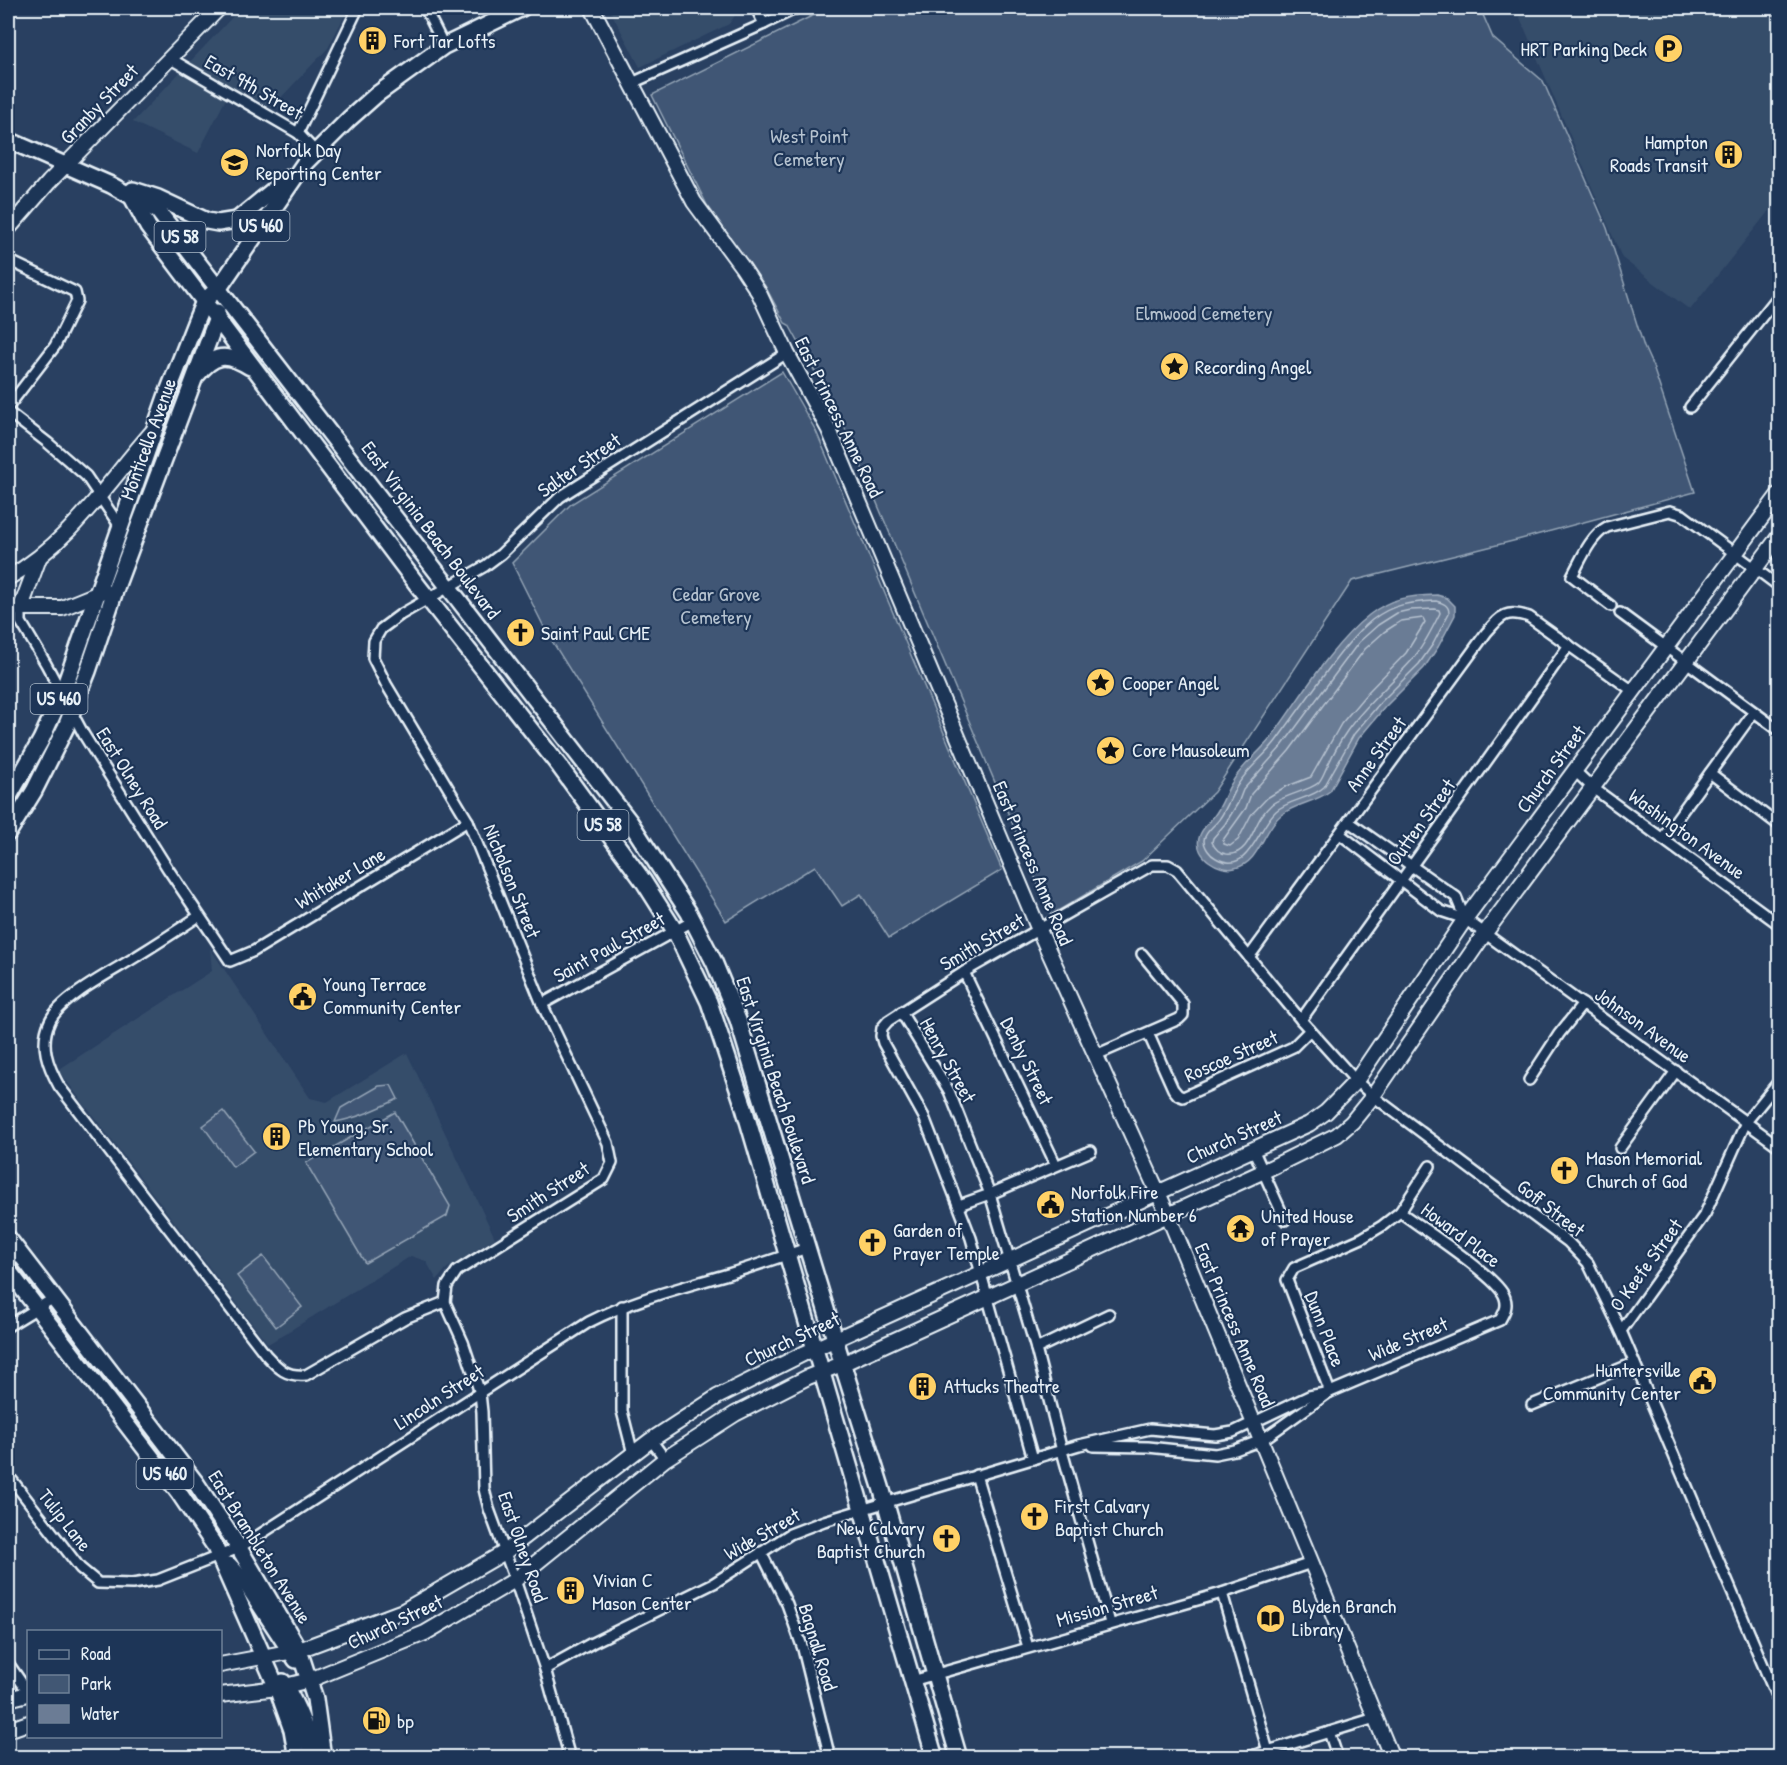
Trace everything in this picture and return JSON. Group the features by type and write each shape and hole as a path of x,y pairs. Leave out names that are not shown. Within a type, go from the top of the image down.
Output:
{"main road":[{"name":"Granby Street","path":"8,229 219,8"},
{"name":"Monticello Avenue","path":"98,595 156,427 204,301 219,288 315,151 376,95 444,46 522,8"},
{"name":"East Princess Anne Road","path":"592,8 694,202 759,293 787,353 829,430 1040,930 1159,1192 1392,1758"},
{"name":"US 58","path":"8,140 66,166"},
{"path":"113,186 158,198 207,221 228,223 237,220 304,164"},
{"name":"East Virginia Beach Boulevard","path":"66,166 113,186 158,211 636,831 661,867 693,921 714,962 738,1020 885,1501 959,1758"},
{"name":"East Virginia Beach Boulevard","path":"132,198 148,227 257,372 429,600 560,767 617,844 675,931 709,1002 743,1104 935,1758"},
{"name":"Monticello Avenue","path":"118,582 217,318 219,288"},
{"path":"192,381 212,359 226,356 239,360 257,372"},
{"name":"Monticello Avenue","path":"8,578 39,558 87,513 99,495 156,427"},
{"name":"Church Street","path":"222,1665 294,1651 403,1611 505,1552 651,1440 717,1397 835,1340 1309,1124 1326,1112 1356,1081 1465,919 1779,493"},
{"name":"Church Street","path":"222,1695 281,1687 310,1680 425,1633 515,1580 665,1459 735,1414 822,1372 1262,1172 1337,1135 1352,1122 1373,1096 1485,933 1779,535"},
{"path":"39,558 14,608 62,608 98,595 118,582"},
{"name":"US 460","path":"8,834 34,791 72,713 118,582"},
{"name":"US 460","path":"8,798 41,740 62,694 98,595"},
{"path":"560,767 576,753"},
{"path":"775,1212 795,1206"},
{"name":"East Brambleton Avenue","path":"8,1238 196,1483 239,1548 310,1680 318,1711 323,1758"},
{"name":"East Brambleton Avenue","path":"8,1270 192,1510 220,1556 265,1658 281,1687 297,1758"},
{"path":"220,1556 245,1582 294,1651"},
{"path":"281,1687 299,1710 307,1730 312,1758"},
{"path":"8,1699 27,1693"},
{"path":"8,1730 27,1724"}],"street":[{"path":"298,133 358,8"},
{"path":"425,8 444,46"},
{"path":"756,8 764,24"},
{"path":"632,83 797,8"},
{"name":"East 9th Street","path":"171,59 298,133 315,151"},
{"path":"8,260 75,292 77,302 55,346 8,407"},
{"path":"1690,407 1779,294"},
{"name":"Salter Street","path":"374,641 381,629 400,615 429,600 501,554 560,497 787,353"},
{"path":"8,412 86,476 121,528"},
{"path":"1611,606 1572,576 1588,548 1602,530 1670,511 1683,515 1779,587"},
{"name":"East Olney Road","path":"14,608 94,752 230,961"},
{"name":"Anne Street","path":"1249,957 1486,633 1501,617 1515,612 1528,617 1633,691"},
{"path":"1620,614 1779,731"},
{"name":"Nicholson Street","path":"374,641 373,658 386,684 468,821 542,1004 608,1143"},
{"name":"Outten Street","path":"1301,1020 1411,865 1488,762 1569,645"},
{"path":"1662,839 1754,712"},
{"name":"Washington Avenue","path":"1575,771 1593,788 1779,925"},
{"path":"1710,774 1779,826"},
{"name":"Whitaker Lane","path":"230,961 254,951 468,821"},
{"path":"1348,822 1455,897 1465,919"},
{"path":"1340,834 1442,911 1465,919"},
{"name":"Smith Street","path":"901,1012 964,972 1152,865 1168,865 1177,870"},
{"name":"Goff Street","path":"1177,870 1301,1020 1356,1081 1568,1242 1588,1263 1635,1363 1779,1705"},
{"path":"199,916 79,993 55,1012 46,1031 45,1052 50,1070 59,1086 266,1355 280,1370 297,1376 306,1375 405,1318 446,1302"},
{"name":"Johnson Avenue","path":"1465,919 1779,1147"},
{"name":"Saint Paul Street","path":"542,1004 693,921"},
{"path":"1096,1055 1179,1019 1184,1009 1183,1004 1142,954"},
{"name":"Denby Street","path":"964,972 1056,1165"},
{"path":"1529,1080 1559,1034 1583,1004"},
{"name":"Henry Street","path":"1033,1459 982,1273 959,1205 924,1117 883,1043 882,1028 901,1012 949,1091 990,1194 1036,1349 1110,1623"},
{"name":"Roscoe Street","path":"1148,1033 1173,1089 1183,1097 1293,1047 1310,1030"},
{"path":"1620,1148 1676,1071"},
{"name":"O Keefe Street","path":"1621,1331 1706,1214 1746,1122 1779,1080"},
{"name":"Smith Street","path":"446,1302 447,1286 457,1271 604,1179 612,1163 608,1143"},
{"path":"1253,1149 1285,1220"},
{"path":"959,1205 1091,1151"},
{"path":"1400,1212 1430,1166"},
{"name":"Dunn Place","path":"1330,1392 1287,1280 1294,1268 1348,1245 1372,1232 1400,1212"},
{"name":"Howard Place","path":"1400,1212 1494,1281 1505,1298 1505,1312 1500,1320"},
{"name":"Lincoln Street","path":"98,1583 132,1584 158,1580 239,1548 589,1322 621,1306 807,1248"},
{"path":"8,1326 54,1298"},
{"name":"East Olney Road","path":"446,1302 463,1342 480,1393 484,1489 489,1509 545,1669 570,1758"},
{"path":"621,1306 622,1411 633,1454"},
{"path":"1036,1349 1109,1314"},
{"name":"Wide Street","path":"545,1669 592,1643 714,1583 790,1534 885,1501 1079,1445 1150,1429 1215,1435 1233,1432 1309,1396 1330,1392 1500,1320"},
{"path":"1532,1405 1635,1363"},
{"name":"Wide Street","path":"1079,1445 1148,1447 1215,1454 1235,1450 1262,1440 1330,1392"},
{"path":"651,1440 665,1459"},
{"name":"Tulip Lane","path":"8,1475 80,1568 98,1583"},
{"path":"976,1475 1028,1647"},
{"name":"Bagnall Road","path":"761,1552 787,1604 803,1649 830,1758"},
{"name":"Mission Street","path":"912,1681 1222,1593 1311,1563"},
{"path":"1222,1593 1269,1754"},
{"path":"8,1663 27,1692"},
{"path":"1245,1758 1269,1754 1375,1718"},
{"path":"1329,1732 1338,1758"}],"shaded area":[{"path":"241,8 348,9 328,48 272,107 232,87 198,153 133,122"},
{"path":"609,8 736,8 736,14 729,24 640,67"},
{"path":"1516,8 1759,8 1779,23 1779,198 1690,310 1622,258"},
{"path":"210,948 310,1098 327,1102 407,1053 495,1238 446,1269 437,1280 426,1261 411,1256 268,1344 58,1070 212,971"}],"green space":[{"name":"Elmwood Cemetery","path":"828,8 1480,8 1493,38 1543,81 1607,228 1644,347 1653,367 1695,492 1352,581 1214,792 1142,861 1051,915 840,417 765,286 707,205 652,95"},
{"name":"Cedar Grove Cemetery","path":"782,372 816,431 1002,870 889,938 861,894 842,906 815,866 726,921 547,633 512,563 571,504"},
{"path":"391,1085 398,1099 360,1116 335,1122 341,1108 379,1086"},
{"path":"223,1111 254,1151 233,1167 203,1126"},
{"path":"395,1112 450,1206 447,1216 365,1263 306,1163"},
{"path":"263,1256 302,1307 276,1327 237,1276"}],"water":[{"path":"1437,595 1447,598 1455,606 1455,615 1438,647 1424,668 1385,707 1359,738 1330,791 1281,815 1270,828 1256,853 1243,865 1229,869 1209,861 1198,845 1201,832 1217,812 1235,778 1270,739 1328,657 1355,628 1385,604 1409,597"}],"place":[{"name":"Fort Tar Lofts","path":"373,41"},
{"name":"HRT Parking Deck","path":"1668,49"},
{"name":"Hampton Roads Transit","path":"1729,154"},
{"name":"Norfolk Day Reporting Center","path":"235,162"},
{"name":"Recording Angel","path":"1174,367"},
{"name":"Saint Paul CME","path":"520,633"},
{"name":"Cooper Angel","path":"1101,683"},
{"name":"Core Mausoleum","path":"1111,750"},
{"name":"Young Terrace Community Center","path":"302,996"},
{"name":"Pb Young, Sr. Elementary School","path":"277,1137"},
{"name":"Mason Memorial Church of God","path":"1565,1170"},
{"name":"Norfolk Fire Station Number 6","path":"1050,1204"},
{"name":"United House of Prayer","path":"1240,1228"},
{"name":"Garden of Prayer Temple","path":"872,1242"},
{"name":"Huntersville Community Center","path":"1702,1381"},
{"name":"Attucks Theatre","path":"923,1386"},
{"name":"First Calvary Baptist Church","path":"1034,1517"},
{"name":"New Calvary Baptist Church","path":"946,1539"},
{"name":"Vivian C Mason Center","path":"571,1591"},
{"name":"Blyden Branch Library","path":"1271,1618"},
{"name":"bp","path":"376,1721"}],"park label":[{"name":"West Point Cemetery","path":"809,148"}]}
